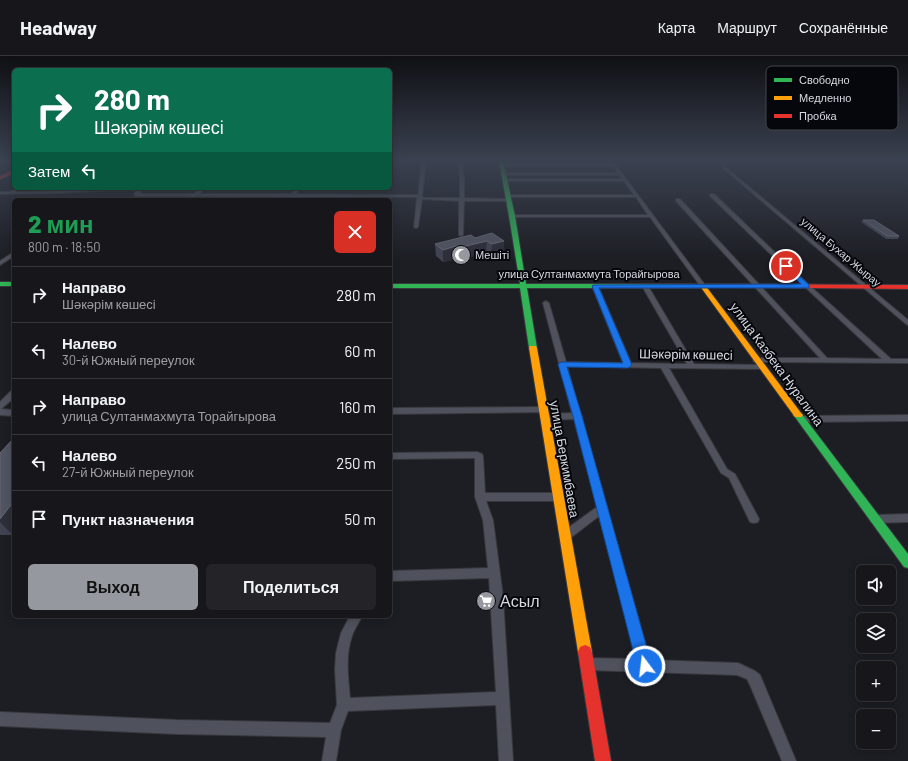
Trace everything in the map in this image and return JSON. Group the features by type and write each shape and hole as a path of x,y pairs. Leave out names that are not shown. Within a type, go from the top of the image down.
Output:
{"street":[{"path":"137,194 136,195 192,198 292,198 337,196 379,198 416,196 421,198 462,199 636,196"},
{"path":"162,198 166,194"},
{"path":"416,227 421,194"},
{"path":"461,235 462,194"},
{"name":"улица Беркимбаева","path":"508,194 603,761"},
{"name":"улица Бухар Жырау","path":"756,194 908,323"},
{"name":"улица Казбека Нуралина","path":"636,196 908,563"},
{"path":"712,196 807,286 890,361"},
{"path":"678,200 825,360"},
{"path":"512,216 651,216"},
{"path":"2,261 12,255"},
{"path":"2,261 12,260"},
{"path":"0,284 12,284"},
{"name":"улица Султанмахмута Торайгырова","path":"392,286 908,287"},
{"path":"595,286 628,365"},
{"path":"645,286 692,366"},
{"path":"546,303 645,666"},
{"name":"Шәкәрім көшесі","path":"562,364 692,366 825,360 908,361"},
{"path":"664,366 724,471 732,476 754,519"},
{"path":"0,408 12,395"},
{"path":"392,411 578,416"},
{"path":"0,412 12,413"},
{"path":"801,419 908,418"},
{"path":"392,456 477,455 480,459 480,497 488,520 494,573 506,761"},
{"path":"480,497 558,497"},
{"path":"565,536 602,508"},
{"path":"875,519 908,518"},
{"path":"392,576 494,573"},
{"path":"329,761 334,730 344,705 341,657 346,636 355,618"},
{"path":"587,664 738,669 751,675 755,680 789,760"},
{"path":"344,705 503,698"},
{"path":"0,719 177,727 334,730"}],"building":[{"path":"863,220 874,220 899,236 887,236"},
{"path":"492,233 504,241 492,244 487,241 458,248 456,246 443,250 435,244 471,235 475,238"},
{"path":"12,440 12,504 0,519 0,453"}],"traffic: fast":[{"path":"508,194 533,348"},
{"path":"0,284 12,284"},
{"path":"392,286 706,286"},
{"path":"798,415 908,563"}],"traffic: slow":[{"path":"703,286 798,415"},
{"path":"533,348 585,652"}],"traffic: jam":[{"path":"706,286 908,287"},
{"path":"585,652 603,761"}],"place":[{"name":"Мешіті","path":"461,255"},
{"name":"Асыл","path":"486,601"}],"route":[{"path":"645,666 578,416 562,364 628,365 595,286 807,286 786,266"}]}
